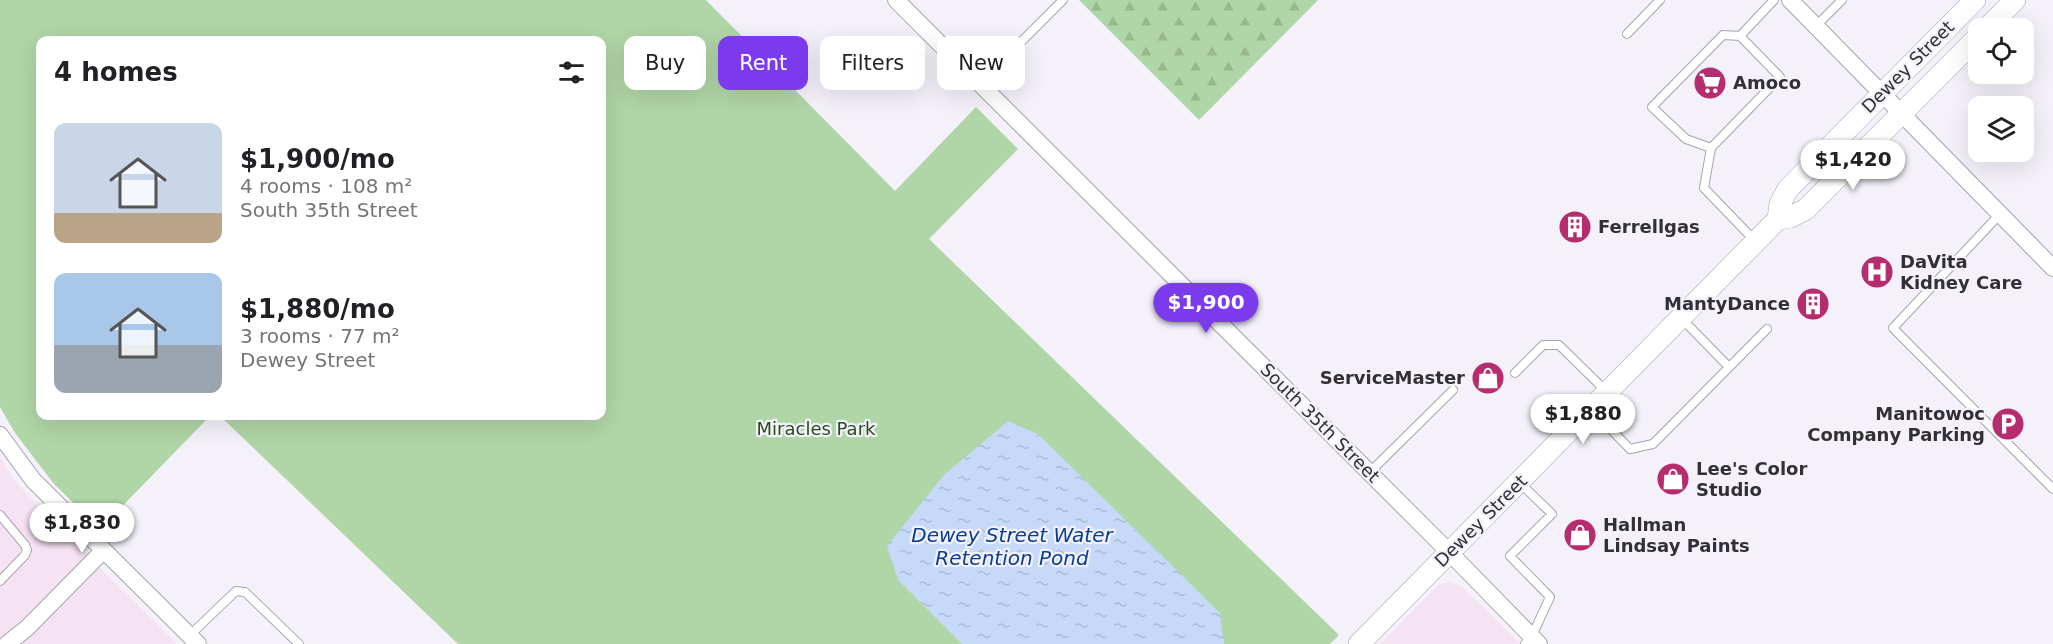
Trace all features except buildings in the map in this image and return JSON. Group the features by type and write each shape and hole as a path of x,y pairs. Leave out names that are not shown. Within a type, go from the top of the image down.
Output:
{"street":[{"name":"South 35th Street","path":"896,0 937,41"},
{"path":"1790,0 2053,268"},
{"name":"Dewey Street","path":"1778,219 1780,204 1788,189 1975,0"},
{"path":"1997,18 2015,0"},
{"name":"Dewey Street","path":"1359,644 1778,219 1791,217 1806,209 1968,47"},
{"name":"South 35th Street","path":"985,90 1370,472 1532,641"},
{"path":"0,435 33,480 194,640"},
{"path":"7,644 27,628 103,551"}],"lane":[{"path":"1025,38 1063,0"},
{"path":"1627,34 1660,0"},
{"path":"1740,36 1774,0"},
{"path":"1816,26 1842,0"},
{"path":"1711,148 1686,139 1652,107 1723,35 1740,36 1780,77 1711,148 1704,188 1755,242"},
{"path":"2000,214 1893,328 2053,489"},
{"path":"1681,317 1729,367"},
{"path":"1591,409 1630,449 1653,444 1767,328"},
{"path":"1515,372 1543,345 1559,345 1608,392"},
{"path":"1370,472 1452,390"},
{"path":"1519,482 1552,514 1510,556 1550,597 1532,641"},
{"path":"0,581 27,550 1,517"},
{"path":"194,640 236,591 245,592 299,644"}],"shaded area":[{"path":"0,458 14,480 45,513 177,644 0,644"},
{"path":"1447,582 1461,586 1521,644 1380,644 1438,585"}],"green space":[{"name":"Miracles Park","path":"0,0 706,0 742,36 718,36 718,90 795,90 895,191 976,107 1018,149 929,239 1339,635 1330,644 458,644 224,420 606,420 606,36 36,36 36,420 206,420 100,529 54,484 15,433 0,407"},
{"path":"1079,0 1318,0 1199,120"}],"water":[{"name":"Dewey Street Water Retention Pond","path":"1008,421 1038,434 1220,613 1224,644 962,644 898,580 887,546 944,475"}],"place":[{"name":"Amoco","path":"1710,83"},
{"name":"Ferrellgas","path":"1575,227"},
{"name":"DaVita Kidney Care","path":"1877,272"},
{"name":"MantyDance","path":"1813,304"},
{"name":"ServiceMaster","path":"1488,378"},
{"name":"Manitowoc Company Parking","path":"2008,424"},
{"name":"Lee's Color Studio","path":"1673,479"},
{"name":"Hallman Lindsay Paints","path":"1580,535"}]}
